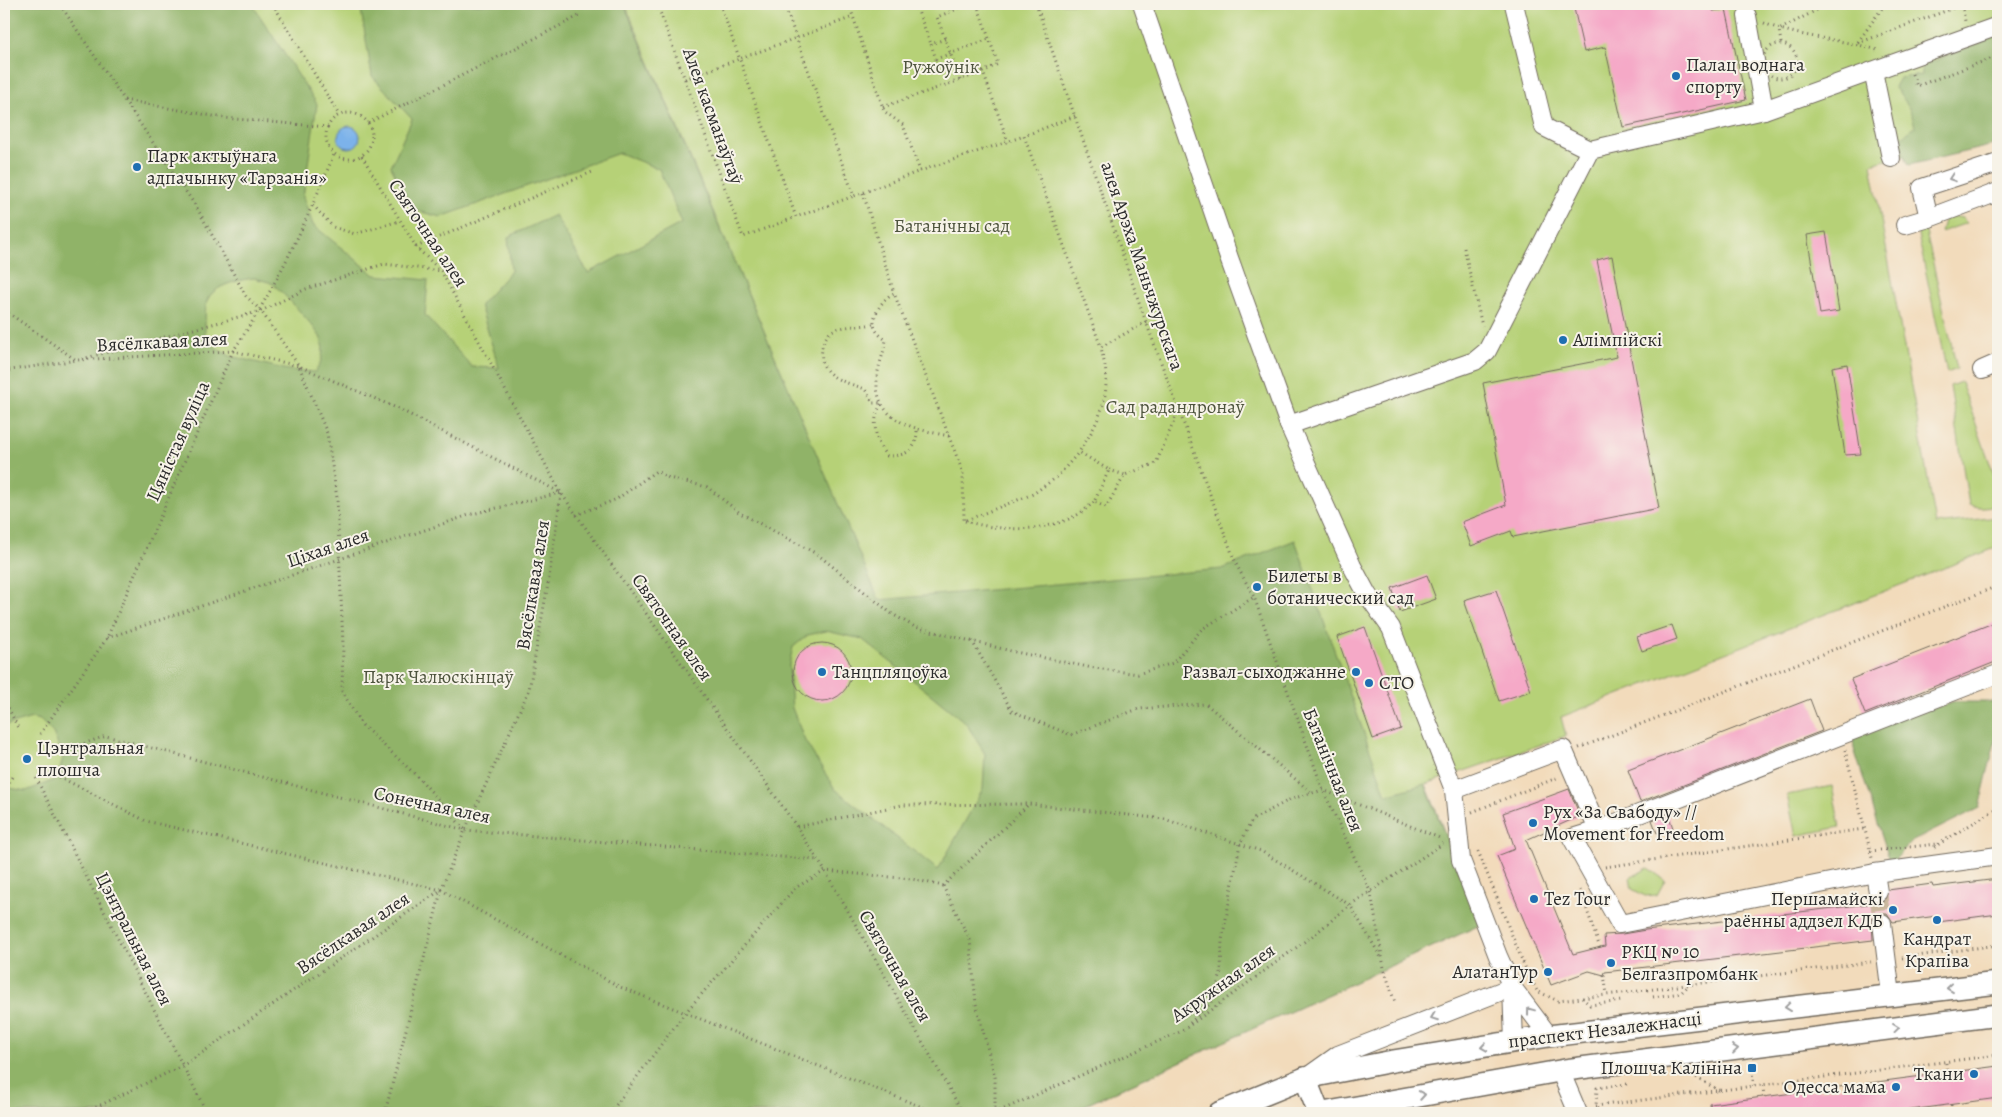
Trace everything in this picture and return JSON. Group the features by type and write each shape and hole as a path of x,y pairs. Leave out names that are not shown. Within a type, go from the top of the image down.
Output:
{"main road":[{"name":"праспект Незалежнасці","path":"1219,1113 1305,1078 1549,1036 1998,983"},
{"name":"праспект Незалежнасці","path":"1323,1113 1565,1070 1998,1015"},
{"path":"1305,1078 1319,1113"}],"street":[{"path":"1142,4 1289,426 1352,566 1367,594 1391,628 1454,790 1461,860 1512,987 1549,1036"},
{"path":"1514,4 1544,127 1590,150 1764,110 1998,26"},
{"path":"1746,16 1764,110"},
{"path":"1873,71 1892,158"},
{"path":"1289,426 1475,361 1487,351 1590,150"},
{"path":"1929,218 1922,188 1998,163"},
{"path":"1906,225 1998,192"},
{"path":"1982,370 1998,363"},
{"path":"1998,674 1598,830 1572,838 1620,924 1875,873 1998,856"},
{"path":"1454,790 1563,749 1598,830"},
{"path":"1875,873 1878,892"},
{"path":"1882,923 1891,995"},
{"path":"1512,987 1514,1042"},
{"path":"1305,1078 1338,1055 1512,987"},
{"path":"1565,1070 1564,1080 1578,1113"}],"path":[{"path":"63,4 62,9 196,208 246,296 260,311 299,366 327,433 337,498 343,645 342,691 361,724 419,778 465,830"},
{"path":"273,4 339,115"},
{"name":"Алея касманаўтаў","path":"657,4 744,237 796,217"},
{"path":"720,4 796,217 920,171 1008,142 1075,116"},
{"path":"784,4 854,196"},
{"path":"849,4 884,111 904,125 920,171"},
{"path":"915,4 936,59 989,39"},
{"path":"949,4 952,11"},
{"path":"960,80 937,17 970,4"},
{"path":"883,107 983,72 998,64 977,4"},
{"name":"алея Арэха Маньчжурскага","path":"1036,4 1146,322 1236,564"},
{"path":"1779,30 1828,4"},
{"path":"1858,43 1885,4"},
{"path":"1858,43 1962,4 1966,26"},
{"path":"368,123 579,16"},
{"path":"1746,16 1779,30 1858,43 1906,60 1917,86 1998,56"},
{"path":"685,79 853,17"},
{"path":"1779,30 1781,43"},
{"path":"931,44 945,39"},
{"path":"1781,43 1790,47 1796,55 1797,65 1792,73 1783,78 1774,77 1766,70 1763,62 1765,52 1772,46 1781,43"},
{"path":"983,72 1008,142"},
{"path":"124,100 224,118 328,127"},
{"path":"355,114 368,123 373,138 371,146 362,156 346,160 334,154 326,142 328,127 339,115 355,114"},
{"path":"964,521 1033,494 1057,477 1079,452 1096,426 1106,382 1101,347 1024,136"},
{"name":"Цяністая вуліца","path":"40,734 106,638 233,351 260,311 313,206 334,154"},
{"name":"Святочная алея","path":"362,156 399,221 416,246 441,271 560,493 797,827 825,871 963,1113"},
{"path":"416,246 592,172"},
{"path":"863,192 894,293 963,472 964,521"},
{"path":"313,206 333,227 355,234 399,221"},
{"path":"1464,248 1487,351"},
{"path":"4,310 77,360 260,311 306,289 384,264 441,271"},
{"path":"894,293 888,295 879,308 873,324 875,330 886,340 877,376 878,396 891,417 917,430 949,436"},
{"path":"1101,347 1146,322"},
{"path":"873,324 847,326 831,331 822,345 820,358 826,372 842,383 865,389 873,403 882,402"},
{"name":"Вясёлкавая алея","path":"4,371 77,360 233,351 299,366 399,409 560,493 549,578 530,690 465,830 441,890 184,1065 84,1113"},
{"path":"882,402 875,412 876,428 878,446 887,456 898,456 911,450 917,442 917,430"},
{"path":"1079,452 1109,470 1125,475 1156,464 1179,411"},
{"path":"964,521 986,528 1048,525 1075,516 1094,502 1109,470"},
{"path":"576,516 617,499 656,471 669,478 707,487 740,513 783,534 817,554 892,614 915,627 972,642 1088,667 1138,674 1173,663 1202,629 1254,597"},
{"path":"1094,502 1106,507 1125,475"},
{"name":"Ціхая алея","path":"106,638 472,514 560,493"},
{"name":"Батанічная алея","path":"1236,564 1254,597 1322,790 1370,892 1383,961"},
{"path":"1565,753 1998,586"},
{"path":"972,642 1012,711 1072,735 1138,709 1206,704 1312,793"},
{"path":"4,699 19,730"},
{"path":"1842,735 1875,873"},
{"name":"Сонечная алея","path":"51,755 106,736 465,830 818,860"},
{"path":"46,770 146,821 441,890 620,987 937,1113"},
{"path":"1454,790 1464,815 1568,774"},
{"path":"4,791 12,777"},
{"name":"Цэнтральная алея","path":"36,778 207,1113"},
{"path":"1182,1031 1211,1003 1221,974 1222,940 1240,844 1252,820 1291,799 1322,790"},
{"name":"Акружная алея","path":"995,1113 1182,1031 1315,934 1350,905 1447,841 1322,790"},
{"path":"1998,802 1998,823"},
{"path":"797,827 902,804 1029,804 1164,819 1261,851 1350,905 1383,961 1395,1003"},
{"path":"943,886 1029,804"},
{"path":"1932,849 1997,809"},
{"path":"1590,869 1864,829"},
{"path":"1475,842 1524,965 1537,991 1558,1001 1998,945"},
{"path":"1870,851 1939,844"},
{"path":"610,1113 684,1014 795,888 825,871 912,879 943,886"},
{"path":"943,886 970,940 976,1004 995,1077 995,1113"},
{"path":"385,1113 441,890"},
{"path":"1604,975 1607,994"},
{"path":"1653,997 1681,993 1690,984"},
{"path":"1582,998 1590,1005 1622,1000"},
{"path":"1596,1106 1998,1055"},
{"path":"1946,1063 1947,1074"},
{"path":"1752,1068 1754,1087"},
{"path":"1693,1074 1720,1091"},
{"path":"1599,1113 1596,1106 1597,1088 1628,1084"},
{"path":"1762,1086 1764,1098"},
{"path":"1951,1105 1952,1113"}],"green space":[{"name":"Парк Чалюскінцаў","path":"4,4 624,4 786,383 625,4 1998,4 1998,130 1871,164 1936,524 1998,517 1998,547 1561,717 1566,736 1426,784 1480,925 1068,1113 4,1113"},
{"name":"Парк Чалюскінцаў","path":"4,4 252,4 317,104 303,197 313,225 375,275 428,280 425,315 472,367 499,368 480,305 511,271 508,237 555,215 588,273 682,223 659,169 619,153 441,217 413,210 391,166 412,119 372,76 360,4 624,4 879,600 1222,569 1295,540 1386,795 1425,784 1480,925 1068,1113 4,1113 4,787 26,791 52,781 59,775 63,757 53,733 40,720 32,718 4,726","holes":["254,278 273,284 314,327 321,339 323,352 315,372 288,370 230,356 204,340 206,305 210,296 227,284","826,631 862,639 966,723 985,754 983,789 938,870 835,789 805,741 792,708 789,665 793,647 808,635"]},
{"path":"1998,35 1998,144 1909,165 1898,140 1915,127 1908,106 1894,87 1899,78 1922,75 1922,66"},
{"path":"1953,216 1962,218 1967,223 1941,232 1944,220"},
{"path":"1925,228 1957,369 1947,373 1917,230"},
{"path":"1961,382 1998,486 1998,503 1987,507 1969,505 1950,386"},
{"path":"1955,702 1998,702 1998,730 1979,808 1911,842 1891,864 1854,749 1852,731"},
{"path":"1832,786 1840,827 1796,836 1787,795"},
{"path":"1648,868 1665,880 1657,895 1645,896 1632,889 1630,878"}],"water":[{"path":"349,126 357,129 360,137 357,145 349,148 341,145 338,137 341,129"}],"building":[{"name":"Палац воднага спорту","path":"1573,4 1711,4 1713,11 1726,9 1746,100 1623,127 1605,47 1584,52"},
{"path":"1826,232 1839,311 1820,314 1807,235"},
{"path":"1612,256 1659,508 1513,537 1511,531 1471,546 1462,522 1506,505 1483,383 1617,357 1597,260"},
{"path":"1847,364 1861,454 1845,455 1832,367"},
{"path":"1427,575 1436,599 1400,612 1392,588"},
{"path":"1496,590 1531,691 1499,701 1464,600"},
{"path":"1998,621 1998,661 1865,714 1851,679"},
{"path":"1672,625 1677,639 1642,651 1637,637"},
{"name":"СТО","path":"1365,627 1401,729 1373,739 1337,637"},
{"name":"Танцпляцоўка","path":"816,643 828,643 843,651 851,666 851,678 843,693 828,701 816,701 801,693 793,678 793,666 801,651"},
{"path":"1810,699 1822,731 1640,802 1628,770"},
{"path":"1569,789 1580,816 1526,840 1573,954 1605,946 1604,935 1868,904 1866,893 1870,899 1879,903 1885,900 1888,890 1932,884 1933,887 1998,879 1998,914 1938,922 1937,916 1893,922 1887,913 1880,913 1872,919 1873,940 1605,972 1604,975 1589,971 1551,985 1497,856 1515,849 1503,813"},
{"path":"1668,814 1673,828 1657,833 1652,820"},
{"path":"1998,1066 1998,1098 1889,1113 1711,1113 1710,1104"}],"tunnel":[{"path":"1878,892 1882,923"}],"place":[{"name":"Палац воднага спорту","path":"1676,76"},
{"name":"Парк актыўнага адпачынку «Тарзанія»","path":"137,167"},
{"name":"Алімпійскі","path":"1563,340"},
{"name":"Билеты в ботанический сад","path":"1257,587"},
{"name":"Танцпляцоўка","path":"822,672"},
{"name":"Развал-сыходжанне","path":"1356,672"},
{"name":"СТО","path":"1369,683"},
{"name":"Цэнтральная плошча","path":"27,759"},
{"name":"Рух «За Свабоду» // Movement for Freedom","path":"1533,823"},
{"name":"Tez Tour","path":"1534,899"},
{"name":"Першамайскі раённы аддзел КДБ","path":"1893,910"},
{"name":"Кандрат Крапіва","path":"1937,920"},
{"name":"РКЦ № 10 Белгазпромбанк","path":"1611,963"},
{"name":"АлатанТур","path":"1548,972"},
{"name":"Плошча Калініна","path":"1752,1068"},
{"name":"Ткани","path":"1974,1074"},
{"name":"Одесса мама","path":"1896,1087"}],"park label":[{"name":"Ружоўнік","path":"941,67"},
{"name":"Батанічны сад","path":"952,226"},
{"name":"Сад радандронаў","path":"1175,407"}]}
